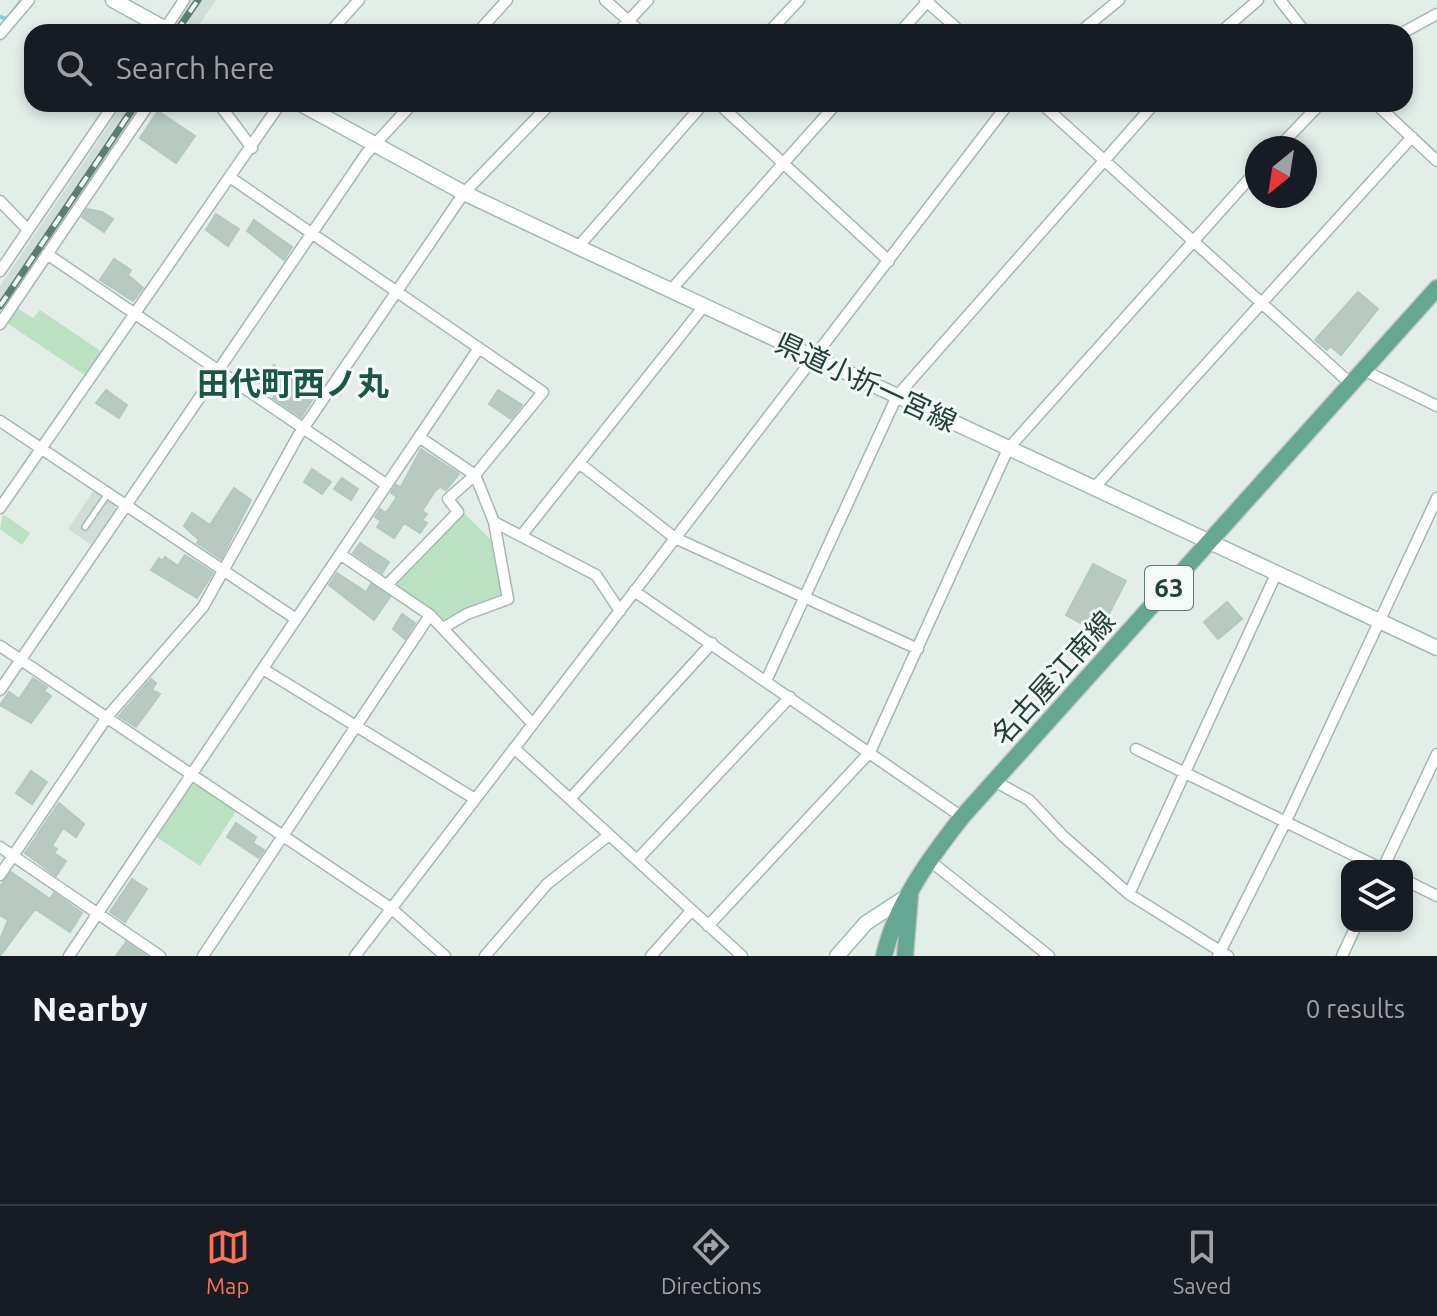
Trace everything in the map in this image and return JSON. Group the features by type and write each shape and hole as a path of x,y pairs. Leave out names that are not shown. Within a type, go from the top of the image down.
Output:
{"main road":[{"path":"113,0 154,24"},
{"name":"県道小折一宮線","path":"315,112 464,193 1437,648"},
{"name":"名古屋江南線","path":"884,956 891,925 929,860 962,817 1437,288"},
{"path":"837,956 866,923 910,895"},
{"name":"名古屋江南線","path":"905,956 910,895"}],"street":[{"path":"0,34 29,0"},
{"path":"170,24 184,0"},
{"path":"337,24 359,0"},
{"path":"485,24 507,0"},
{"path":"605,0 632,24"},
{"path":"626,24 648,0"},
{"path":"776,24 799,0"},
{"path":"1090,24 1119,0"},
{"path":"1230,24 1258,0"},
{"path":"1280,0 1299,24"},
{"path":"907,24 927,1 952,24"},
{"path":"1413,27 1437,14"},
{"path":"0,271 109,112"},
{"path":"0,324 144,112"},
{"path":"225,112 252,148"},
{"path":"0,508 133,312 275,112"},
{"path":"0,690 312,233 375,145 405,112"},
{"path":"0,875 107,717 203,607 304,428 464,193 542,112"},
{"path":"578,247 696,112"},
{"path":"728,112 889,261"},
{"path":"670,291 829,112"},
{"path":"355,956 1002,112"},
{"path":"1051,112 1351,384"},
{"path":"766,681 897,396 1147,112"},
{"path":"1289,136 1312,112"},
{"path":"1385,112 1437,161"},
{"path":"1094,488 1412,137"},
{"path":"231,178 543,392 475,475 448,499 458,512 387,585"},
{"path":"708,926 870,752 1008,449 1245,184"},
{"path":"0,201 28,230"},
{"path":"47,254 387,485"},
{"path":"521,536 704,306"},
{"path":"69,956 479,348"},
{"path":"1363,370 1437,406"},
{"path":"0,421 296,619"},
{"path":"419,437 475,475 494,522 508,599 467,614 443,628"},
{"path":"579,463 675,538 918,649"},
{"path":"996,782 1029,800 1063,836 1129,894 1223,954 1437,498"},
{"path":"494,522 596,575 620,611"},
{"path":"340,554 430,615 532,723"},
{"path":"1129,894 1277,572"},
{"path":"634,591 962,817"},
{"path":"203,956 430,615"},
{"path":"570,799 712,643"},
{"path":"0,646 392,909 445,956"},
{"path":"263,669 475,799"},
{"path":"637,860 790,697"},
{"path":"514,748 742,956"},
{"path":"1136,749 1364,860"},
{"path":"1387,860 1437,754"},
{"path":"485,956 547,884 609,835"},
{"path":"0,847 160,956"},
{"path":"929,860 1049,956"},
{"path":"1413,884 1437,896"},
{"path":"651,956 691,911"},
{"path":"1342,956 1353,932"}],"lane":[{"path":"85,527 108,495"}],"shaded area":[{"path":"190,0 216,0 200,24 189,24 178,18"},
{"path":"118,112 139,112 0,317 0,286"},
{"path":"94,490 115,505 116,510 92,545 68,529"}],"green space":[{"path":"17,308 33,318 40,310 102,352 86,376 7,323"},
{"path":"462,511 491,540 502,594 450,620 443,619 392,584"},
{"path":"3,514 30,533 22,545 0,529"},
{"path":"196,783 237,810 200,866 155,836 191,784"}],"building":[{"path":"157,112 195,136 176,163 140,138"},
{"path":"87,209 102,212 113,219 104,232 82,217"},
{"path":"216,214 239,229 228,246 206,230"},
{"path":"254,220 292,247 284,260 247,231"},
{"path":"114,259 131,270 128,275 143,288 133,301 100,280"},
{"path":"1358,292 1378,309 1341,355 1330,346 1327,350 1315,340"},
{"path":"274,365 314,397 301,417 273,398 276,394 260,383"},
{"path":"106,390 127,405 119,418 96,403"},
{"path":"498,390 522,405 511,419 489,404"},
{"path":"421,449 459,474 446,490 440,487 435,491 422,511 427,514 422,520 427,523 420,533 404,523 394,538 377,527 381,521 375,517 380,509 386,513 397,497 391,493 396,485 401,487"},
{"path":"312,469 331,482 322,494 304,482"},
{"path":"342,478 358,489 351,500 334,489"},
{"path":"234,488 251,500 221,559 197,543 199,540 184,526 192,513 210,525"},
{"path":"360,543 389,562 382,573 353,553"},
{"path":"185,555 213,573 197,598 151,570 159,558 162,561 165,557 178,566"},
{"path":"1093,564 1126,581 1099,633 1066,615"},
{"path":"337,573 366,592 371,584 390,597 374,620 329,585"},
{"path":"1227,602 1242,619 1218,639 1204,622"},
{"path":"402,614 415,623 405,639 393,629"},
{"path":"33,678 47,687 44,691 51,696 31,723 0,705 9,692 19,699"},
{"path":"151,679 156,683 152,690 160,694 136,727 119,716"},
{"path":"31,771 47,782 32,804 16,793"},
{"path":"59,803 84,824 76,837 63,828 52,846 57,849 54,853 66,861 56,876 25,853"},
{"path":"236,823 256,837 253,843 264,850 259,858 227,837"},
{"path":"11,872 50,899 54,893 82,913 70,932 35,909 0,956 0,940 8,920 0,915 0,886"},
{"path":"132,879 147,889 125,922 110,912"},
{"path":"126,942 146,956 116,956"}],"waterway":[{"path":"0,17 7,19 22,0"}],"railway":[{"path":"182,24 198,0"},
{"path":"0,306 131,112"}],"district":[{"name":"田代町西ノ丸","path":"293,384"}]}
